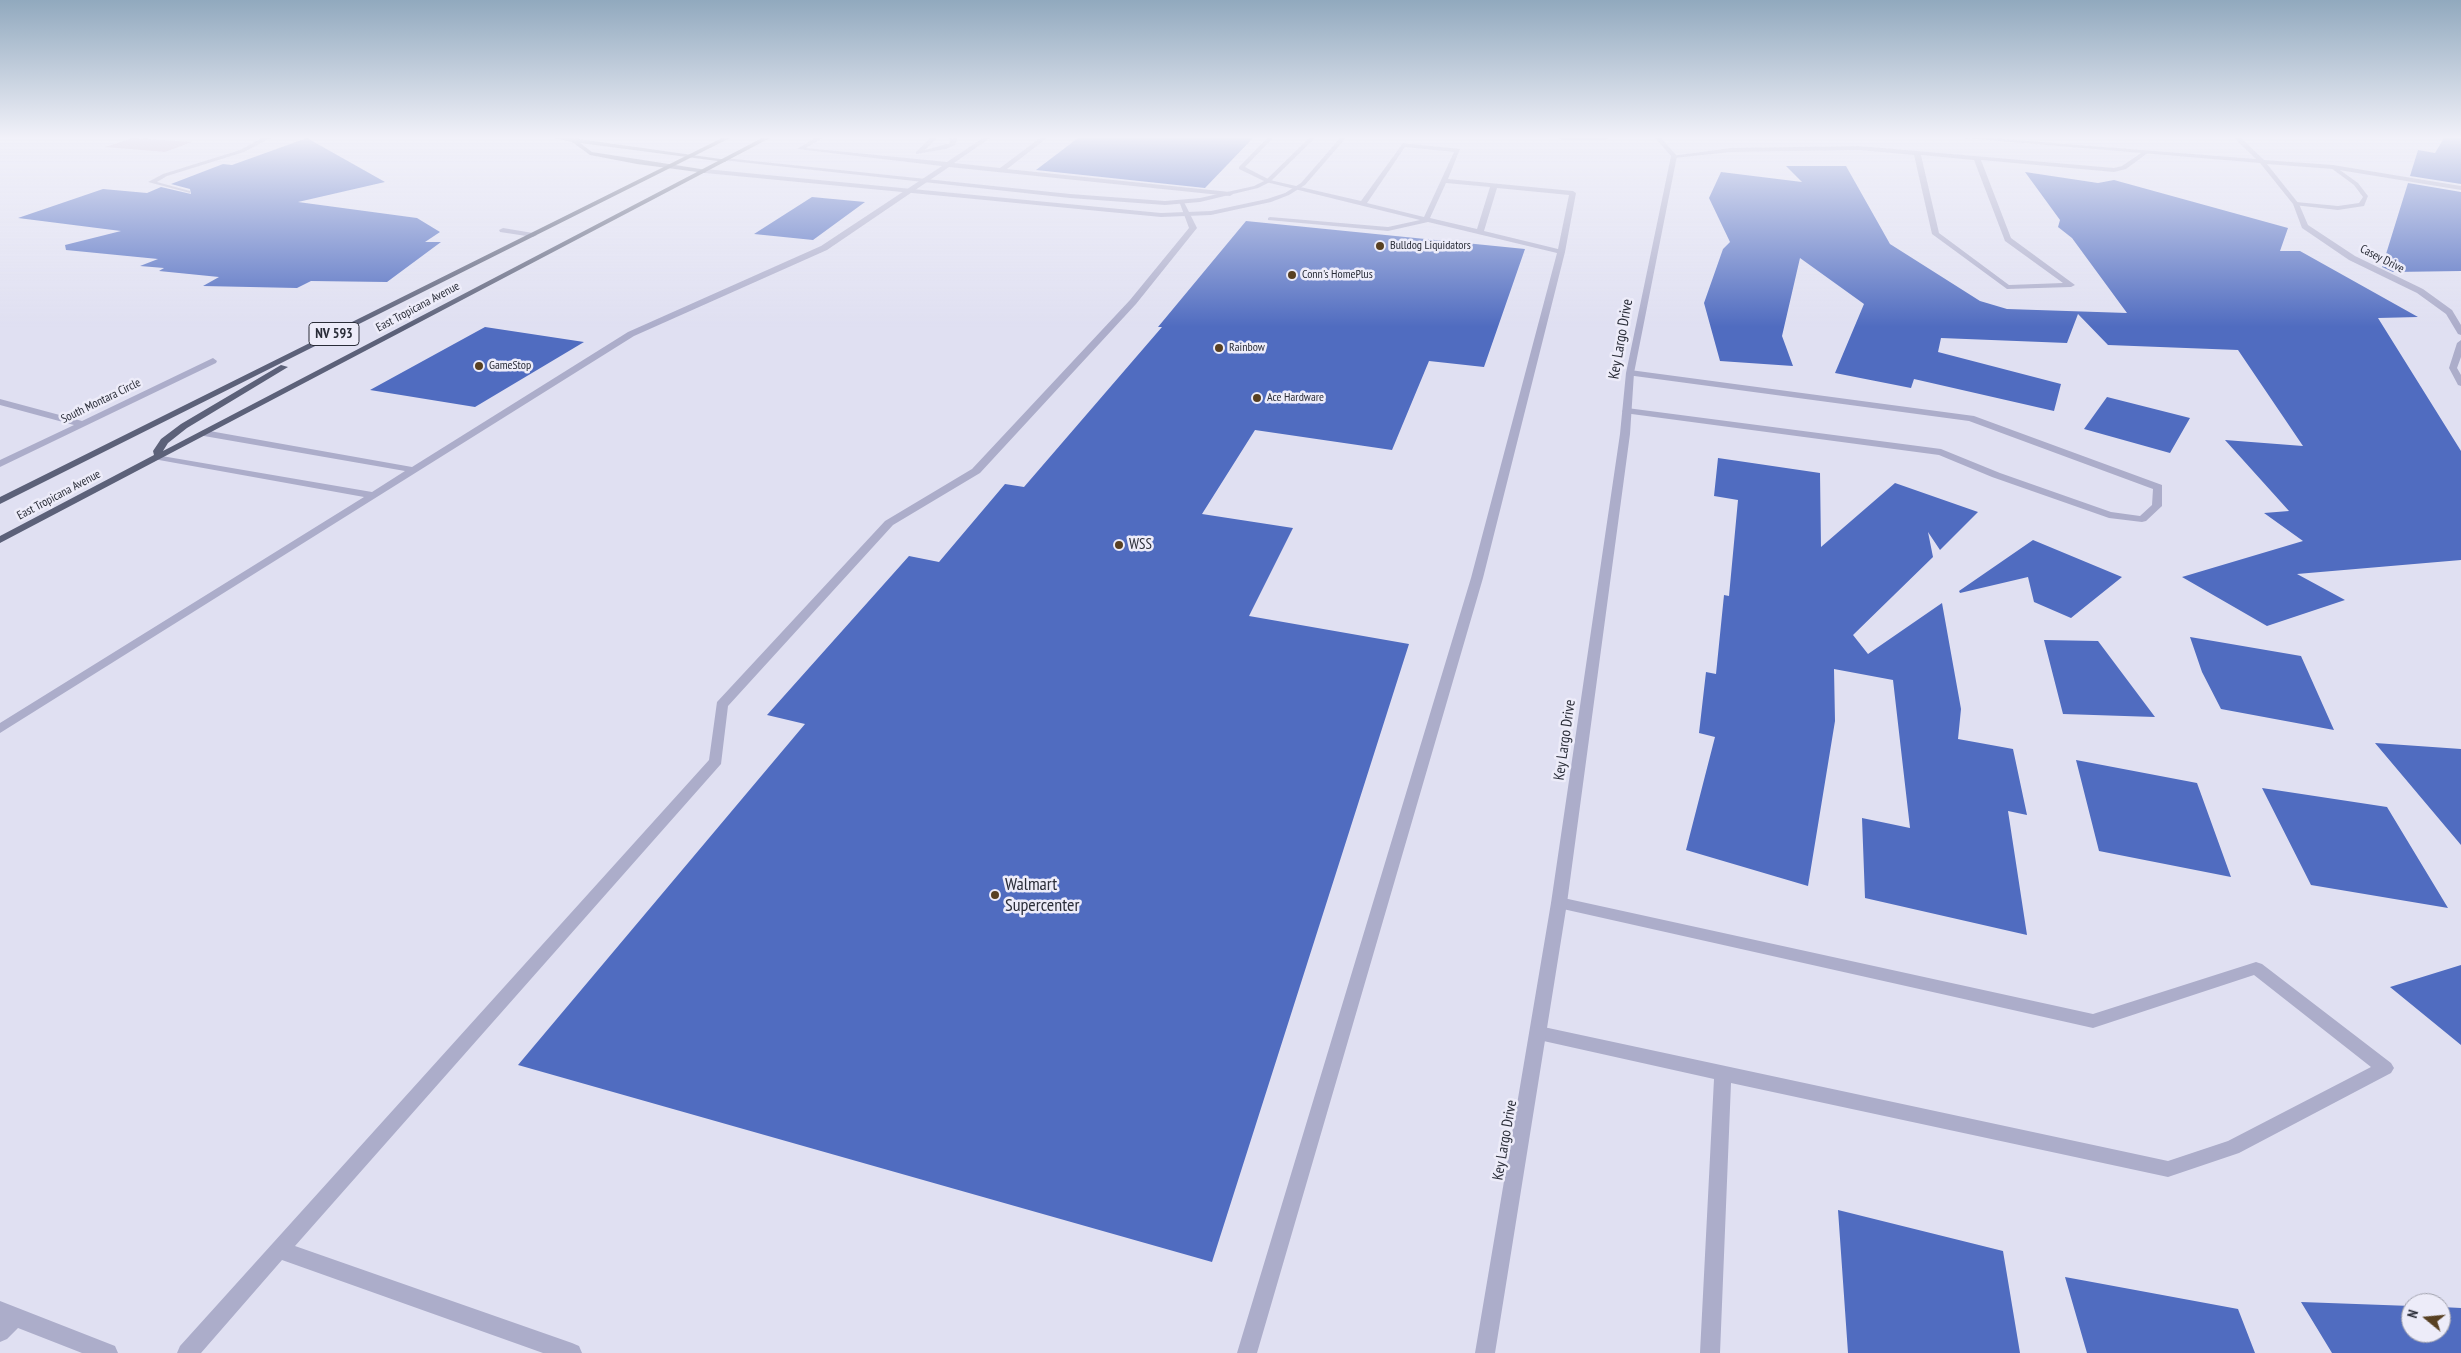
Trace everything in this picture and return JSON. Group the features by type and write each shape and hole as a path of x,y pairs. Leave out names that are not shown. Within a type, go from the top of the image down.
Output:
{"main road":[{"name":"East Tropicana Avenue","path":"0,501 601,201"},
{"name":"East Tropicana Avenue","path":"0,540 647,201"},
{"path":"159,456 158,450 164,441 184,426 304,355 325,339"}],"street":[{"path":"0,729 631,334 824,248 893,201"},
{"path":"1009,201 1138,214 1184,208 1207,201"},
{"path":"1121,201 1211,212 1265,201"},
{"path":"1347,201 1425,221 1480,231 1561,252"},
{"path":"1362,205 1365,201"},
{"path":"1425,221 1434,201"},
{"path":"1480,231 1489,201"},
{"path":"1247,1353 1477,578 1561,252 1572,201"},
{"name":"Key Largo Drive","path":"1485,1353 1559,903 1627,411 1630,373 1665,201"},
{"path":"1928,201 1936,234 2007,287 2070,285 2008,239 1993,201"},
{"name":"Casey Drive","path":"2294,201 2305,226 2352,258 2420,291 2449,312 2461,332"},
{"path":"2296,204 2338,208 2362,205 2364,201"},
{"path":"187,1353 716,761 722,705 890,523 976,471 1134,302 1193,228 1184,208"},
{"path":"1270,219 1388,229 1425,221"},
{"path":"503,230 533,235"},
{"path":"2461,343 2453,368 2461,383"},
{"name":"South Montara Circle","path":"0,464 213,361"},
{"path":"1627,411 1941,452 1996,475 2108,516 2142,519 2157,506 2158,487 1971,418 1630,373"},
{"path":"0,402 83,424"},
{"path":"204,433 414,470"},
{"path":"159,456 373,496"},
{"path":"1539,1033 2168,1169 2233,1146 2385,1068 2256,968 2093,1021 1559,903"},
{"path":"1710,1353 1723,1074"},
{"path":"279,1250 572,1353"},
{"path":"0,1332 8,1314 108,1353"}],"building":[{"path":"67,201 302,201 298,202 417,218 440,232 425,242 441,242 387,282 311,281 297,288 203,286 219,277 159,271 164,268 140,266 158,259 66,250 65,245 121,231 18,218"},
{"path":"806,201 865,202 813,240 754,234"},
{"path":"1710,201 1866,201 1890,244 1980,301 2007,309 2127,313 2072,238 2058,227 2060,220 2046,201 2191,201 2288,228 2280,251 2300,251 2418,317 2378,318 2461,451 2461,560 2297,574 2345,600 2267,626 2182,577 2303,541 2264,513 2289,511 2225,440 2303,446 2238,350 2108,345 2078,314 2067,343 1941,338 1938,352 2061,384 2054,411 1914,379 1911,388 1835,373 1864,304 1800,258 1782,336 1793,366 1720,361 1704,303 1723,249 1730,242"},
{"path":"2402,201 2461,201 2461,271 2393,272 2382,267"},
{"name":"Walmart Supercenter","path":"1246,221 1525,249 1484,367 1429,361 1392,450 1255,430 1202,514 1293,528 1249,616 1409,644 1212,1262 518,1065 805,724 767,715 909,556 939,562 1005,484 1024,487 1162,327 1158,327"},
{"name":"GameStop","path":"485,327 584,342 475,407 370,390"},
{"path":"2107,397 2190,418 2170,453 2084,429"},
{"path":"1718,458 1820,473 1821,547 1895,483 1978,512 1940,550 1928,532 1933,557 1853,635 1868,654 1942,603 1961,709 1958,739 2013,749 2027,815 2008,811 2027,935 1865,898 1862,818 1910,828 1893,680 1834,669 1835,721 1808,886 1686,850 1715,737 1699,733 1706,672 1716,674 1724,595 1729,596 1738,500 1714,496"},
{"path":"2033,540 2122,577 2071,618 2034,602 2028,577 1960,593 1959,591"},
{"path":"2190,637 2301,656 2334,730 2221,709 2202,672"},
{"path":"2044,640 2098,641 2155,717 2063,714"},
{"path":"2375,743 2461,749 2461,845"},
{"path":"2076,760 2197,783 2231,877 2099,851"},
{"path":"2262,788 2387,807 2448,908 2311,885"},
{"path":"2461,965 2461,1045 2390,987"},
{"path":"1838,1210 2003,1251 2020,1353 1848,1353"},
{"path":"2065,1277 2238,1309 2255,1353 2087,1353"},
{"path":"2301,1302 2401,1306 2401,1343 2451,1343 2451,1308 2461,1308 2461,1353 2332,1353"}],"place":[{"name":"Bulldog Liquidators","path":"1380,246"},
{"name":"Conn's HomePlus","path":"1292,275"},
{"name":"Rainbow","path":"1219,348"},
{"name":"GameStop","path":"479,366"},
{"name":"Ace Hardware","path":"1257,398"},
{"name":"WSS","path":"1119,545"},
{"name":"Walmart Supercenter","path":"995,895"}]}
